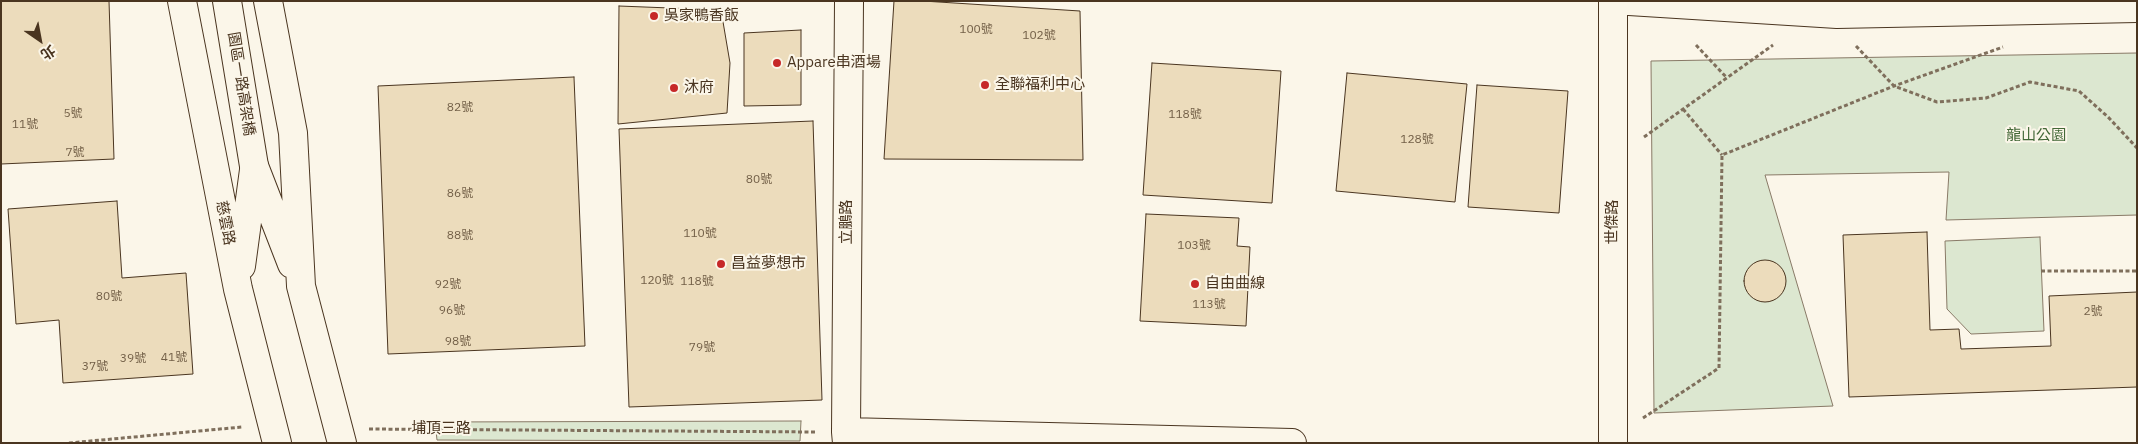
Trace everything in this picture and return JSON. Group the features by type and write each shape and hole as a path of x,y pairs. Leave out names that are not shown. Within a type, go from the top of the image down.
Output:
{"street":[{"name":"慈雲路","path":"182,1 238,289 274,433"},
{"name":"園區一路高架橋","path":"227,1 254,166"},
{"path":"268,1 292,133 301,286"},
{"name":"立鵬路","path":"847,437 849,1"},
{"name":"世傑路","path":"1613,1 1613,443"},
{"path":"1629,1 1837,7 2137,8"},
{"path":"238,289 254,166"},
{"path":"254,166 301,286 340,436"},
{"path":"847,437 1292,443"}],"path":[{"path":"1696,45 1728,78"},
{"path":"1639,140 1773,46"},
{"path":"1856,46 1894,86 1937,102 1986,98 2030,82 2078,91 2108,117 2137,148"},
{"path":"1722,155 1894,86 2003,47"},
{"path":"1642,419 1718,368 1722,155 1683,109"},
{"path":"2041,271 2137,271"},
{"path":"69,443 274,433"},
{"name":"埔頂三路","path":"340,436 847,437"}],"green space":[{"name":"龍山公園","path":"2137,53 2137,215 1946,220 1949,172 1765,175 1833,406 1654,413 1651,61"},
{"path":"2040,237 2044,331 1971,334 1947,309 1945,241"},
{"path":"801,421 800,441 437,440 435,422"}],"building":[{"path":"1,1 109,1 114,159 1,164"},
{"name":"全聯福利中心","path":"894,1 923,1 1080,11 1083,160 884,159"},
{"name":"沐府","path":"619,6 721,10 730,63 727,113 618,124"},
{"path":"801,30 801,105 744,106 744,33"},
{"path":"1152,63 1281,71 1272,203 1143,195"},
{"path":"1347,73 1467,84 1455,202 1336,191"},
{"path":"574,77 585,346 388,354 378,86"},
{"path":"1477,85 1568,91 1559,213 1468,207"},
{"name":"昌益夢想市","path":"813,121 822,400 629,407 619,129"},
{"path":"117,201 122,278 186,273 193,374 63,383 59,320 16,324 8,209"},
{"name":"自由曲線","path":"1146,214 1239,218 1237,246 1250,247 1246,326 1140,321"},
{"path":"1927,232 1930,330 1959,329 1961,349 2051,346 2049,296 2137,292 2137,387 1849,397 1843,235"},
{"path":"1765,260 1780,266 1786,281 1780,296 1765,302 1750,296 1744,281 1750,266"}],"place":[{"name":"吳家鴨香飯","path":"654,16"},
{"name":"Appare串酒場","path":"777,63"},
{"name":"全聯福利中心","path":"985,85"},
{"name":"沐府","path":"674,88"},
{"name":"昌益夢想市","path":"721,264"},
{"name":"自由曲線","path":"1195,284"}]}
